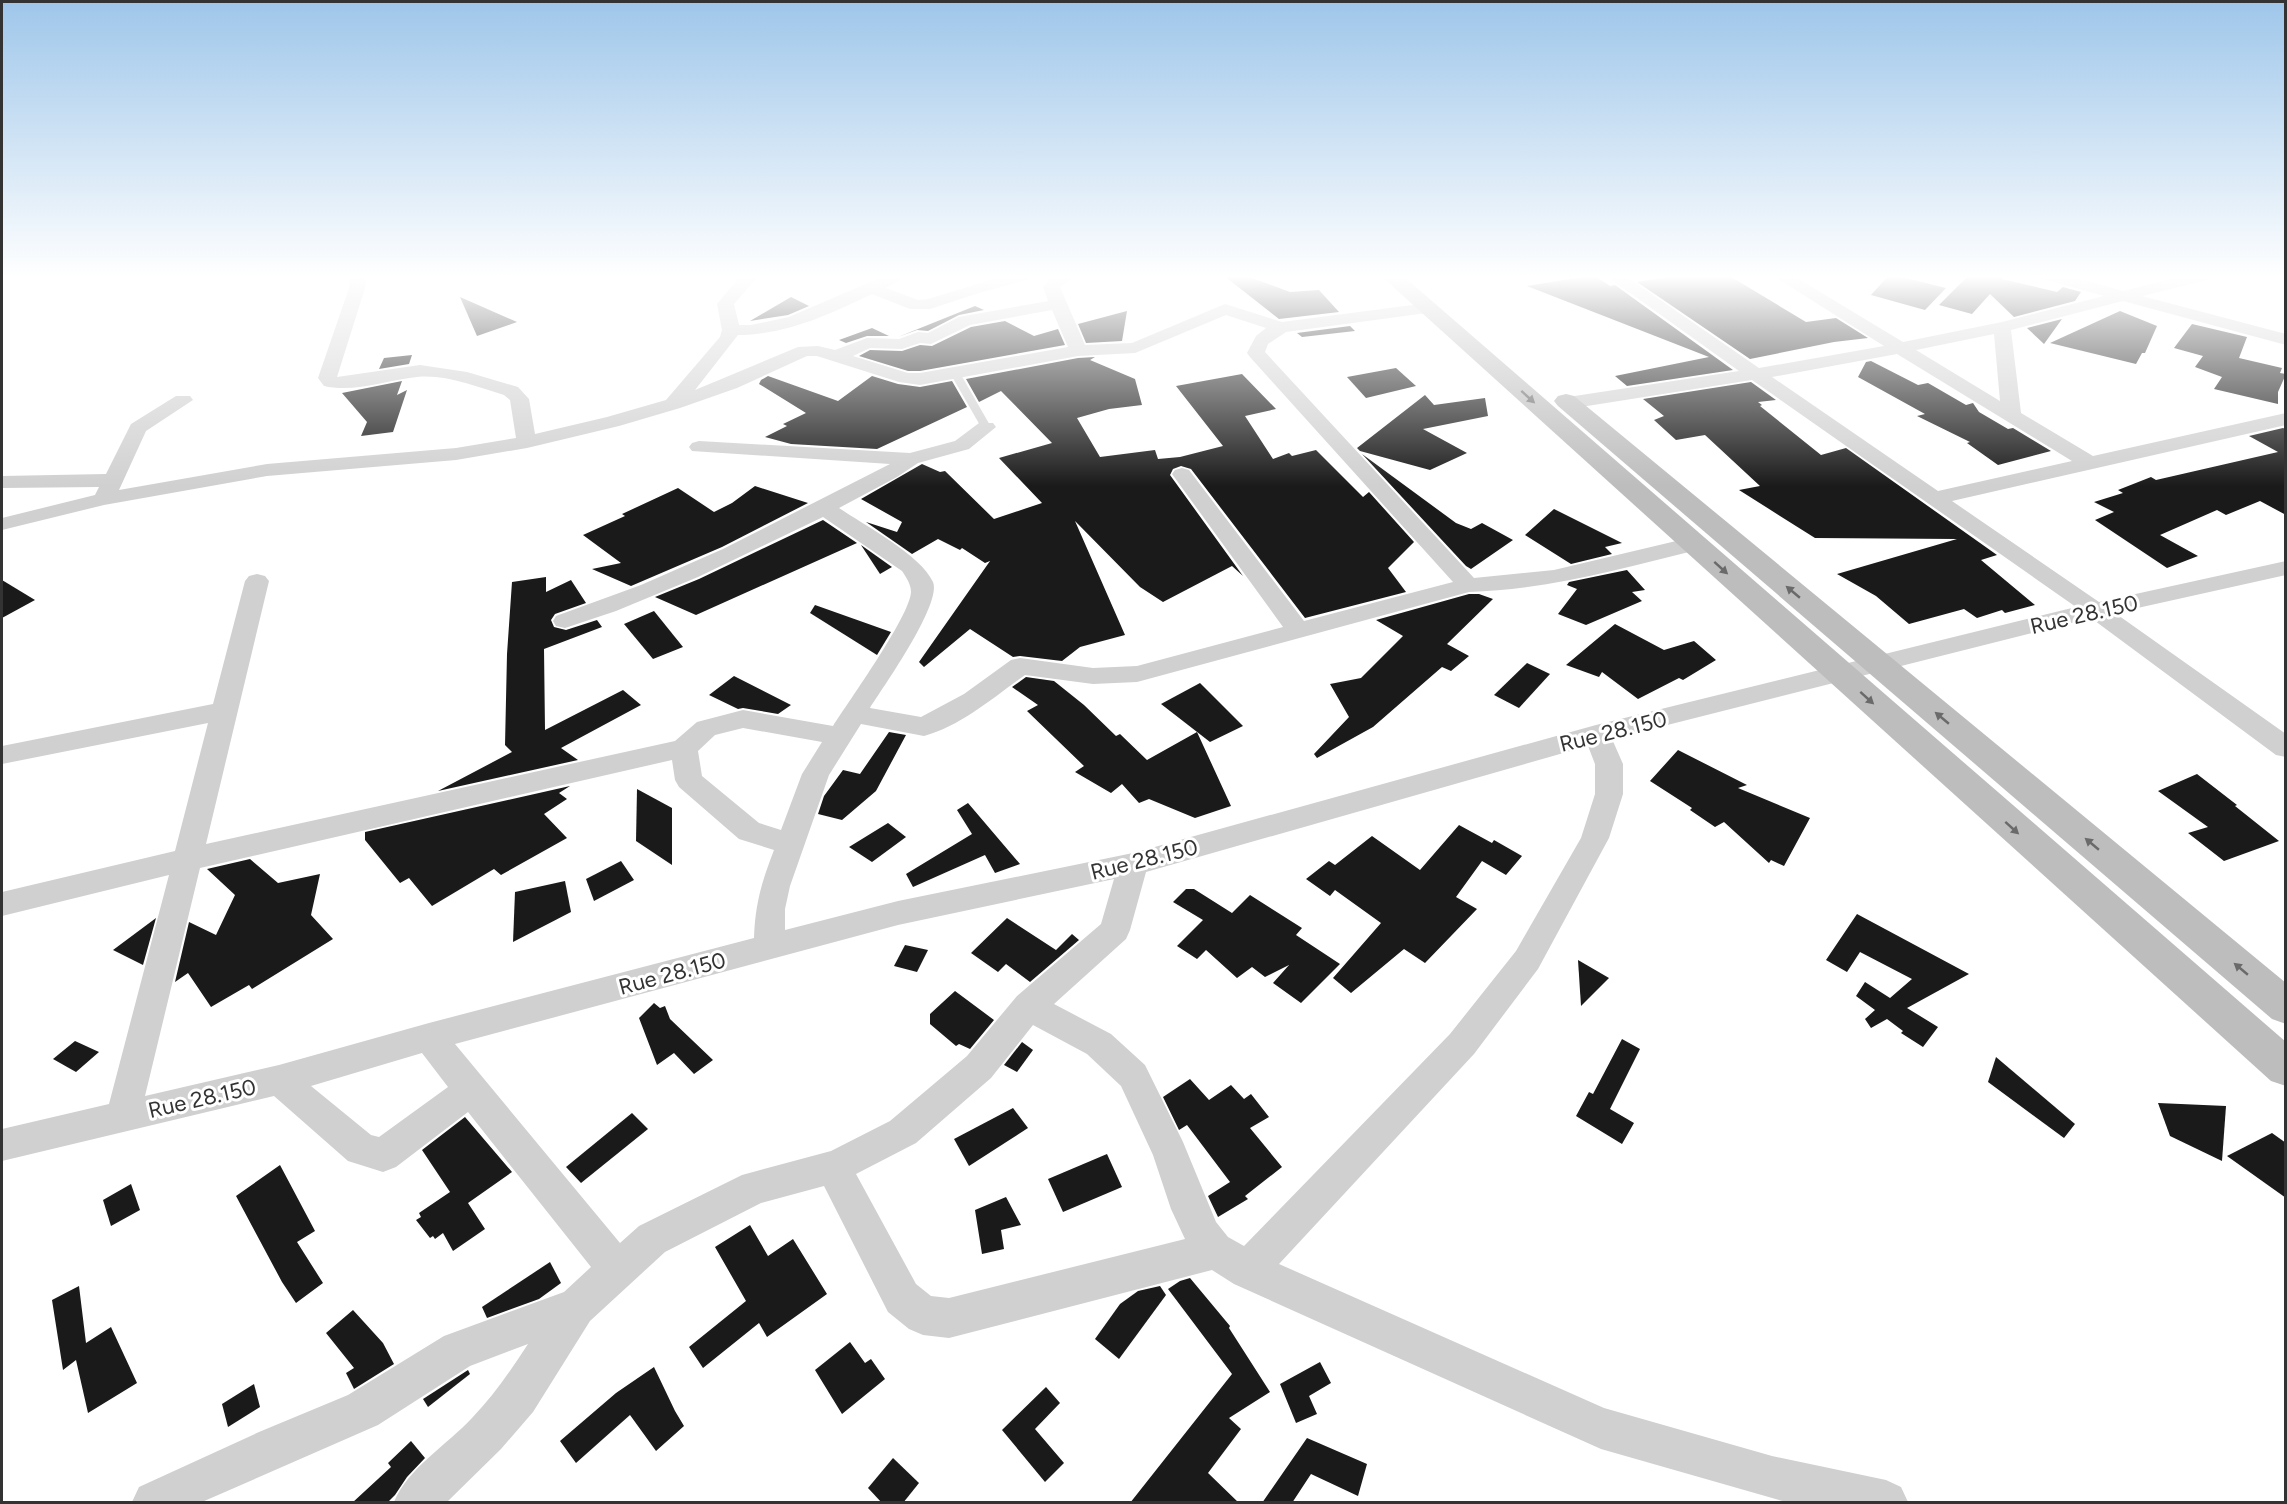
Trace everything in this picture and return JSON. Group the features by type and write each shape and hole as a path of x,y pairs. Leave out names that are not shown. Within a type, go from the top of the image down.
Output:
{"main road":[{"path":"1470,345 2286,1068"},
{"path":"1501,345 2286,1007"}],"street":[{"path":"338,345 327,378 331,382 341,383 420,371 460,376 511,392 519,399 527,442"},
{"path":"673,404 723,345"},
{"path":"835,357 862,345"},
{"path":"1075,345 1077,351"},
{"path":"2,482 109,489 415,456 456,454 527,442 673,404 730,384 804,351 818,351 906,378 920,379 1077,351 1135,348 1141,345"},
{"path":"1258,345 1256,353 1468,585"},
{"path":"1716,345 2095,610 2286,748"},
{"path":"1897,345 2089,463"},
{"path":"1568,403 1758,374 1915,345"},
{"path":"2004,345 2012,415"},
{"path":"2,525 109,489 138,428 183,400"},
{"path":"1935,498 2286,419"},
{"path":"565,621 634,598 706,567 824,508 890,473 911,459 962,445 986,427"},
{"path":"699,447 911,459"},
{"path":"1182,474 1299,631"},
{"path":"769,948 770,909 775,886 816,774 911,623 923,593 921,582 910,566 824,508"},
{"path":"2,904 187,859 684,748 706,728 743,719 924,727 973,700 1020,666 1093,676 1137,674 1468,585 1499,586 1534,582 1694,544"},
{"name":"Rue 28.150","path":"2,1145 279,1080 429,1037 898,913 1133,864 1596,734 2095,610 2286,568"},
{"path":"123,1116 257,581"},
{"path":"2,755 224,711"},
{"path":"833,1167 902,1298 923,1316 948,1317 1232,1260 1462,1044 1527,960 1595,838 1609,794 1609,764 1596,734"},
{"path":"684,748 689,780 749,831 790,844"},
{"path":"416,1503 486,1434 519,1397 576,1307 616,1268 652,1239 755,1187 833,1167 864,1154 903,1132 979,1067 1029,1005 1115,930 1133,864"},
{"path":"1029,1005 1098,1044 1133,1076 1170,1154 1190,1209 1203,1235 1232,1260 1601,1428 1772,1478 1886,1503"},
{"path":"429,1037 616,1268"},
{"path":"279,1080 361,1149 383,1155 471,1090"},
{"path":"154,1503 274,1447 363,1410 458,1350 576,1307"}],"lane":[{"path":"955,373 986,427"}],"building":[{"path":"919,345 1064,345 920,371 908,371 859,356 870,350 902,351"},
{"path":"1679,345 1699,345 1733,370 1627,386 1615,376 1709,357"},
{"path":"1730,345 1818,345 1750,359"},
{"path":"2059,345 2148,345 2136,364"},
{"path":"2176,345 2244,345 2239,358 2282,368 2280,373 2286,374 2278,392 2278,404 2214,389 2222,377 2195,367 2203,356 2174,348"},
{"path":"412,355 409,364 379,369 384,358"},
{"path":"1095,357 1090,360 1135,379 1142,405 1109,409 1077,418 1100,457 1155,450 1158,459 1180,457 1223,446 1176,386 1242,374 1276,409 1245,416 1273,459 1289,453 1292,456 1316,450 1363,497 1369,492 1414,542 1388,568 1406,592 1305,618 1191,469 1181,466 1173,469 1170,475 1243,576 1232,566 1163,602 1140,587 1075,521 1125,635 1080,647 1062,661 1013,657 970,629 924,667 919,662 990,561 985,563 962,548 960,550 938,539 912,554 866,522 897,532 902,522 861,499 922,464 940,472 945,471 994,519 1042,503 999,458 1052,443 1001,391 979,402 966,379 1078,358"},
{"path":"1871,361 1918,385 1928,383 1966,405 1973,403 1979,412 2008,429 2013,428 2051,451 1998,465 1967,443 1970,442 1917,416 1925,414 1858,377 1866,362"},
{"path":"1396,368 1416,386 1366,398 1347,377"},
{"path":"768,376 838,401 872,376 898,384 920,387 952,381 967,407 877,449 791,444 765,437 787,426 783,424 806,413 759,384"},
{"path":"402,381 397,395 407,390 393,432 361,436 367,422 342,393"},
{"path":"1751,382 1776,400 1758,402 1762,405 1760,406 1821,455 1846,448 1997,555 1981,560 2035,605 2005,613 2002,610 1977,618 1964,609 1909,624 1876,596 1837,574 1957,539 1815,538 1739,490 1760,486 1705,435 1676,440 1654,420 1664,416 1643,399"},
{"path":"1425,395 1434,405 1485,398 1488,416 1423,429 1467,453 1430,470 1360,451 1357,448"},
{"path":"2286,429 2286,515 2260,501 2226,515 2217,510 2160,535 2198,556 2167,568 2095,520 2114,512 2094,502 2123,493 2118,490 2151,477 2156,480 2278,452 2249,436"},
{"path":"1362,454 1456,523 1471,529 1482,523 1513,540 1471,569"},
{"path":"755,486 808,503 722,547 631,586 592,569 621,563 583,535 625,516 622,514 678,488 714,512 732,503"},
{"path":"1554,509 1622,543 1605,547 1612,554 1571,564 1525,535"},
{"path":"823,520 857,543 696,615 655,597 699,579"},
{"path":"861,545 892,567 880,574"},
{"path":"1627,570 1645,590 1632,592 1642,601 1586,625 1558,614 1577,589 1567,585 1569,582"},
{"path":"546,577 546,592 571,580 586,603 555,614 551,620 554,627 566,630 597,620 602,627 544,649 545,730 623,690 641,705 561,748 578,760 438,791 512,752 505,745 507,654 512,582"},
{"path":"2,580 35,600 2,618"},
{"path":"1469,594 1479,594 1493,599 1447,644 1469,656 1451,671 1442,667 1373,727 1317,758 1314,754 1349,717 1330,684 1361,678 1403,636 1376,620"},
{"path":"815,605 891,632 877,655 810,613"},
{"path":"654,611 683,647 653,659 624,624"},
{"path":"1615,624 1664,650 1694,641 1716,660 1683,680 1679,678 1638,699 1602,672 1599,677 1566,665"},
{"path":"1527,663 1550,674 1519,708 1494,695"},
{"path":"734,676 791,705 778,714 738,709 709,695"},
{"path":"1026,677 1054,681 1084,705 1116,736 1120,734 1147,760 1197,732 1231,806 1195,818 1149,799 1139,803 1122,784 1111,793 1075,772 1084,766 1027,711 1038,705 1012,687"},
{"path":"1200,683 1243,726 1210,742 1161,704"},
{"path":"889,732 906,735 876,791 842,820 818,814 824,796 843,770 860,774"},
{"path":"1678,750 1747,785 1738,788 1810,818 1784,866 1771,860 1769,863 1724,822 1715,827 1690,810 1692,808 1650,781"},
{"path":"2197,774 2279,841 2224,861 2188,833 2208,827 2158,791"},
{"path":"570,786 559,793 567,799 544,814 567,838 501,875 494,869 432,906 409,878 400,883 365,840 365,832"},
{"path":"637,789 672,808 672,865 636,841"},
{"path":"968,803 1020,864 995,873 985,855 913,887 906,874 972,834 957,810"},
{"path":"888,823 906,837 872,862 849,847"},
{"path":"1459,825 1492,843 1494,840 1522,856 1506,875 1482,861 1456,897 1477,909 1425,963 1404,949 1351,993 1333,978 1381,923 1335,890 1330,896 1306,879 1329,861 1335,865 1372,836 1420,870"},
{"path":"250,859 278,883 320,874 311,915 333,939 252,989 249,985 211,1007 188,973 175,982 189,922 216,935 235,895 207,869"},
{"path":"621,861 634,880 594,901 586,879"},
{"path":"565,881 571,912 513,942 515,892"},
{"path":"1186,889 1194,889 1232,913 1250,895 1302,928 1296,935 1340,964 1301,1003 1273,983 1289,965 1265,977 1252,967 1237,978 1206,950 1197,959 1177,946 1203,920 1173,902"},
{"path":"1857,914 1969,974 1907,1008 1938,1027 1923,1047 1901,1033 1903,1031 1887,1019 1871,1028 1865,1019 1875,1010 1856,996 1865,982 1890,998 1912,979 1860,952 1847,972 1826,960"},
{"path":"156,918 143,965 113,950"},
{"path":"1007,918 1056,950 1072,934 1079,940 1030,982 1006,964 998,972 971,953"},
{"path":"905,945 928,950 917,972 894,966"},
{"path":"1578,960 1609,978 1581,1006"},
{"path":"955,991 994,1020 970,1049 959,1044 956,1046 930,1024 930,1014"},
{"path":"654,1003 660,1008 665,1006 670,1019 713,1060 694,1074 674,1053 657,1065 639,1018"},
{"path":"1622,1039 1640,1049 1610,1109 1634,1123 1622,1144 1576,1116 1589,1092 1593,1094"},
{"path":"75,1041 99,1052 76,1072 53,1059"},
{"path":"1022,1042 1033,1050 1017,1072 1004,1065"},
{"path":"1996,1057 2075,1124 2064,1138 1988,1082"},
{"path":"1190,1079 1209,1100 1231,1085 1244,1099 1251,1094 1269,1117 1250,1128 1282,1167 1245,1196 1248,1199 1218,1217 1208,1196 1230,1182 1187,1125 1179,1130 1163,1097"},
{"path":"2158,1103 2226,1106 2222,1161 2170,1136"},
{"path":"1013,1108 1028,1128 969,1166 954,1139"},
{"path":"632,1113 648,1129 581,1183 566,1167"},
{"path":"465,1117 512,1172 468,1203 485,1229 453,1251 443,1233 435,1239 433,1236 430,1238 416,1220 421,1217 419,1213 450,1192 422,1150"},
{"path":"2272,1133 2286,1143 2286,1198 2227,1156"},
{"path":"1107,1154 1122,1187 1063,1212 1048,1179"},
{"path":"280,1165 315,1231 297,1242 323,1283 296,1303 282,1282 236,1196"},
{"path":"131,1184 140,1210 111,1226 103,1200"},
{"path":"1006,1197 1021,1225 1001,1230 1004,1249 982,1254 975,1210"},
{"path":"750,1225 768,1256 793,1239 827,1294 767,1337 759,1323 703,1368 689,1347 746,1301 715,1247"},
{"path":"550,1262 561,1283 539,1299 487,1318 482,1307"},
{"path":"1190,1278 1230,1326 1229,1328 1270,1392 1229,1418 1241,1429 1208,1473 1239,1503 1130,1503 1232,1374 1168,1289"},
{"path":"79,1286 86,1343 111,1327 137,1383 88,1413 76,1360 63,1370 52,1300"},
{"path":"1160,1286 1166,1295 1119,1359 1095,1339 1120,1304 1138,1291"},
{"path":"353,1310 383,1343 394,1364 354,1389 346,1373 354,1368 326,1333"},
{"path":"850,1342 865,1363 871,1359 885,1379 842,1414 815,1370"},
{"path":"1320,1362 1331,1383 1309,1396 1317,1414 1296,1423 1280,1384"},
{"path":"654,1367 684,1426 656,1451 630,1415 576,1463 560,1441 616,1393"},
{"path":"468,1370 470,1374 428,1407 423,1399"},
{"path":"254,1384 260,1407 228,1427 222,1404"},
{"path":"1046,1387 1060,1403 1035,1429 1064,1463 1045,1482 1002,1430"},
{"path":"1307,1438 1367,1464 1358,1496 1311,1474 1292,1503 1262,1503"},
{"path":"411,1441 425,1458 407,1477 395,1495 387,1503 352,1503 391,1467 388,1463"},
{"path":"893,1458 919,1483 903,1503 882,1503 868,1488"}]}
